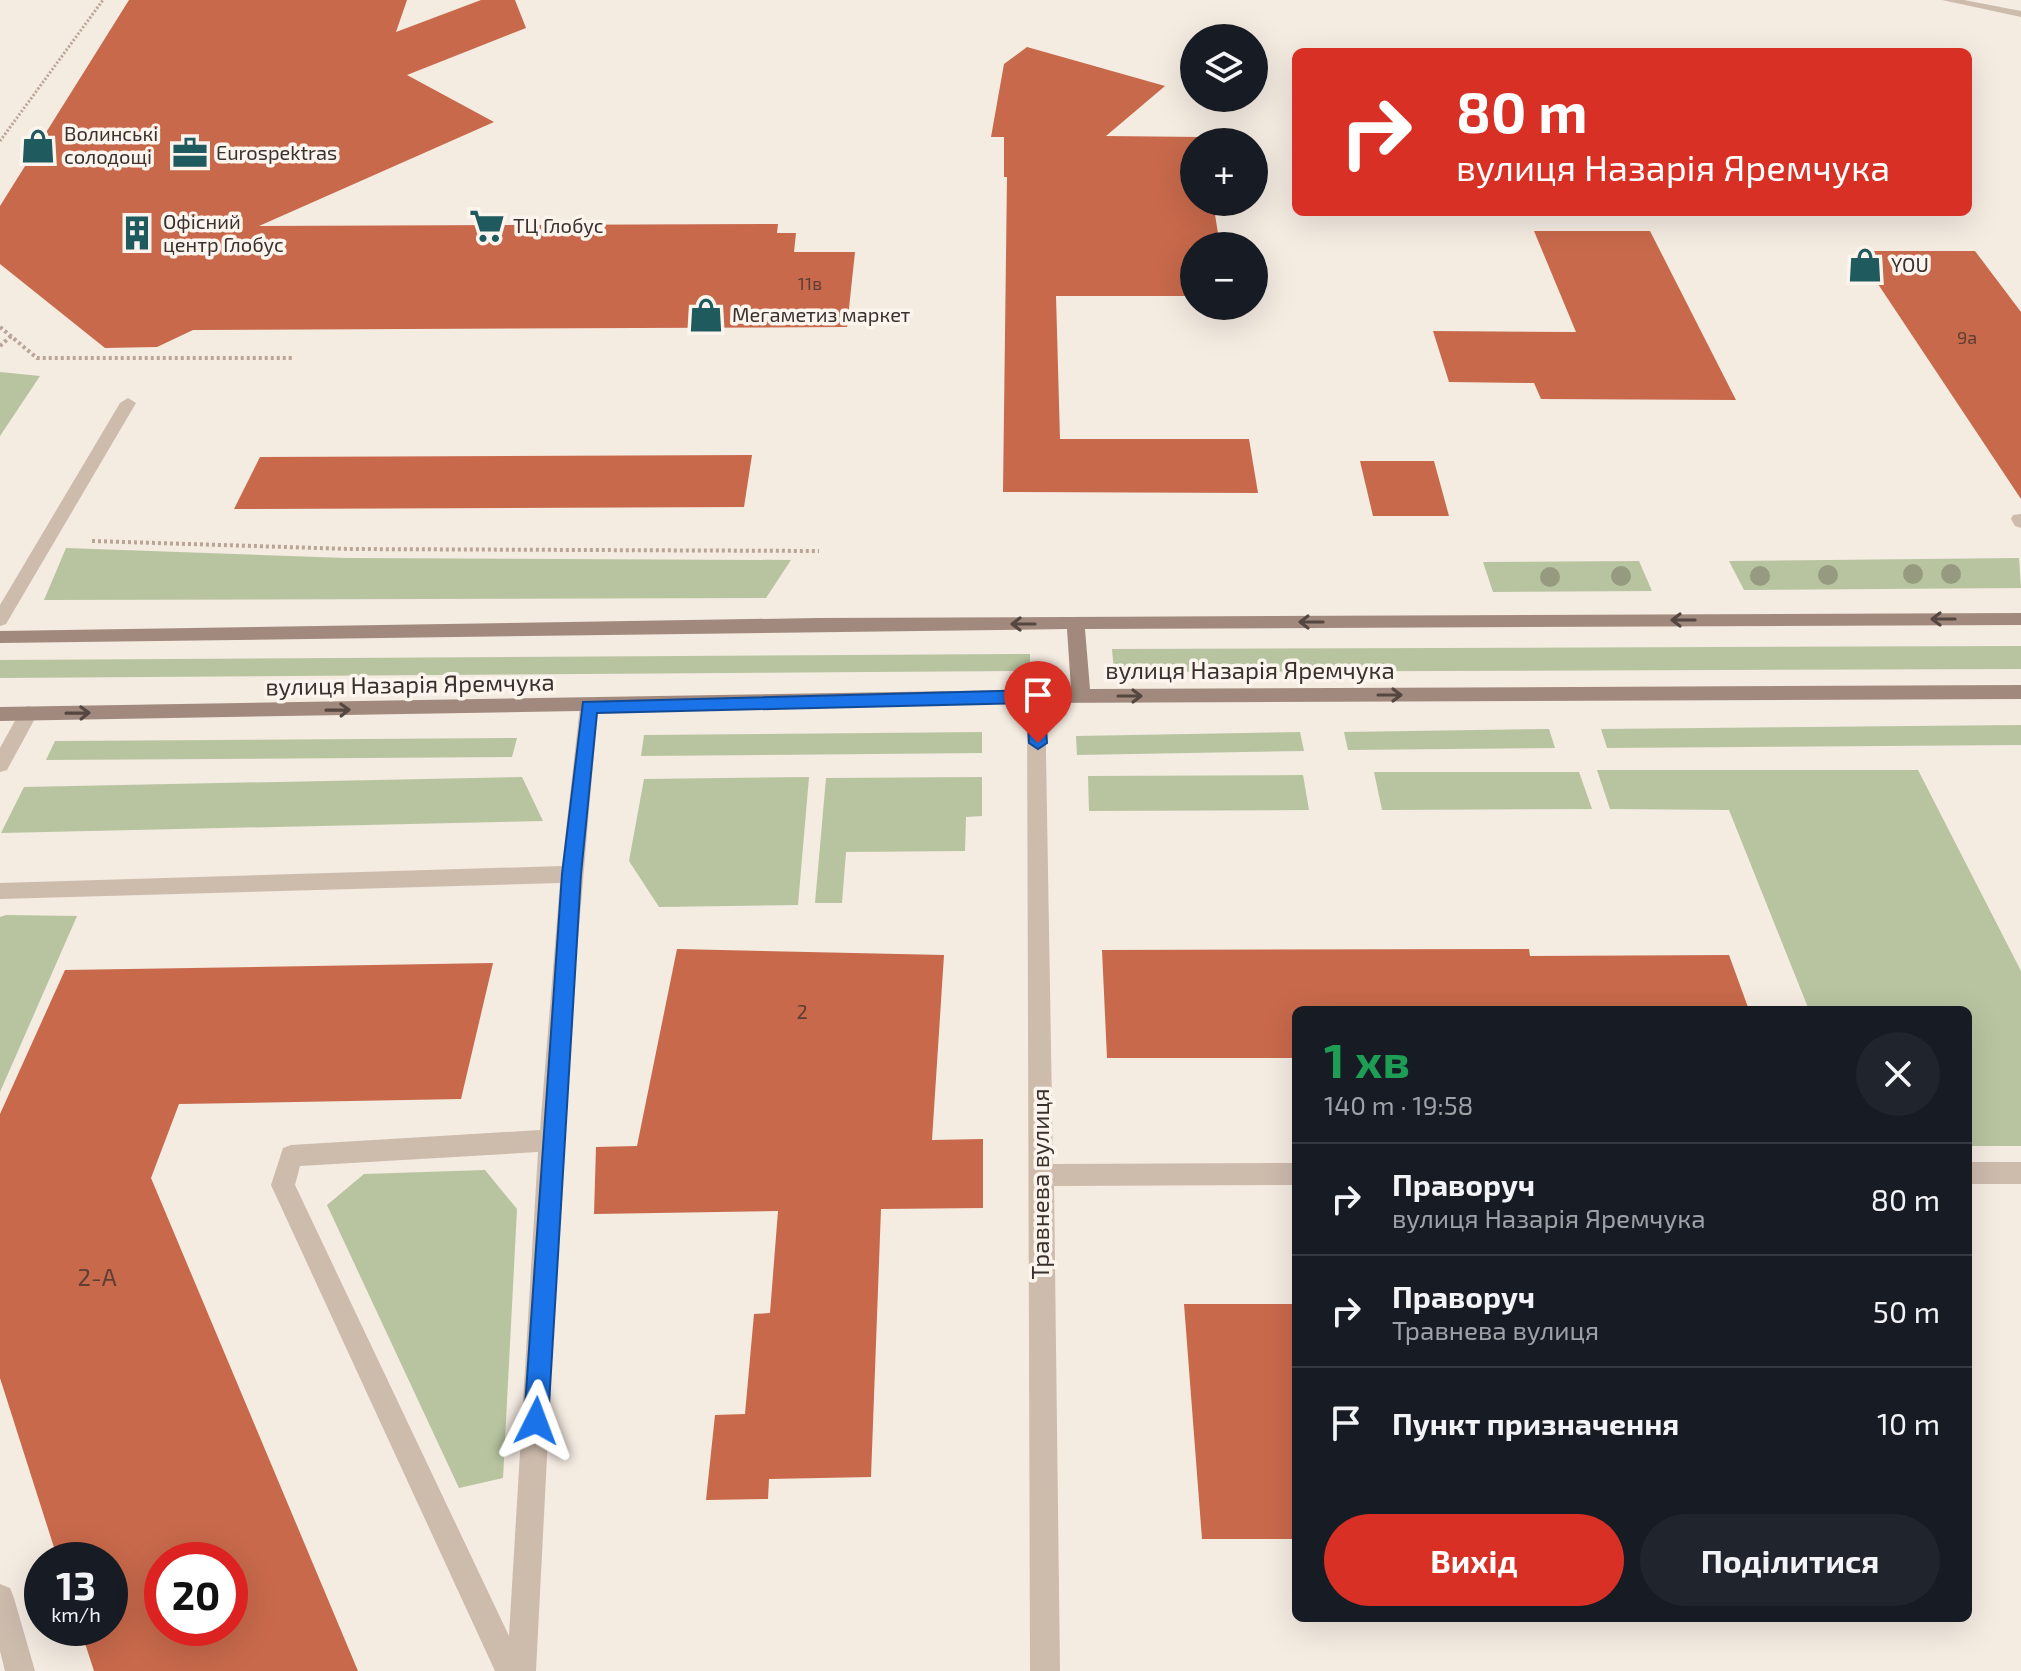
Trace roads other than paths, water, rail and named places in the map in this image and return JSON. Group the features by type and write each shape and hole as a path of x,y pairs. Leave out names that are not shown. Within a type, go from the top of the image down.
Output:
{"street":[{"path":"1947,0 2021,14"},
{"path":"0,620 128,403"},
{"name":"вулиця Назарія Яремчука","path":"0,637 832,624 2021,619"},
{"path":"1076,624 1081,696"},
{"name":"вулиця Назарія Яремчука","path":"0,714 1036,696 2021,692"},
{"name":"Травнева вулиця","path":"1036,696 1045,1671"},
{"path":"521,1671 552,1140 571,874 589,706"},
{"path":"0,765 29,713"},
{"path":"0,891 571,874"},
{"path":"510,1671 283,1185 291,1156 552,1140"},
{"path":"1972,1173 2021,1173"},
{"path":"1041,1175 1292,1174"},
{"path":"0,1598 20,1671"}],"place":[{"name":"Волинські солодощі","path":"38,146"},
{"name":"Eurospektras","path":"190,153"},
{"name":"ТЦ Глобус","path":"487,226"},
{"name":"Офісний центр Глобус","path":"137,233"},
{"name":"YOU","path":"1865,265"},
{"name":"Мегаметиз маркет","path":"706,315"}]}
